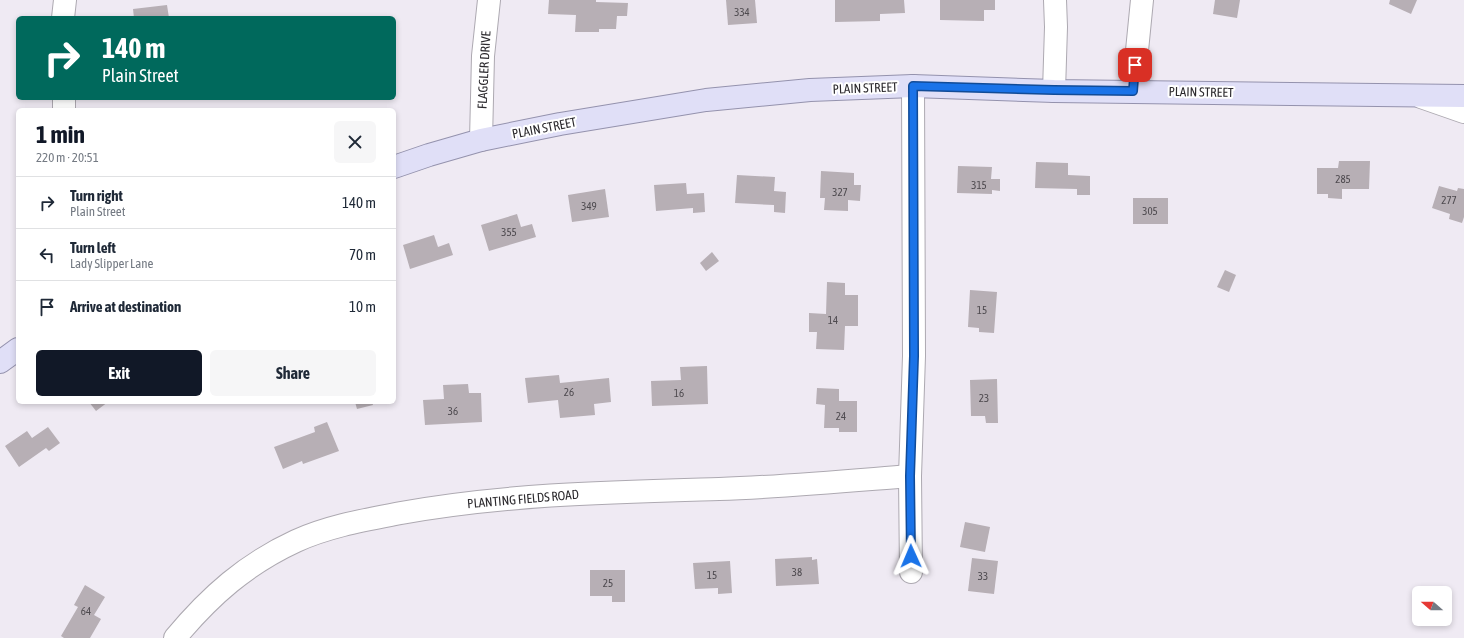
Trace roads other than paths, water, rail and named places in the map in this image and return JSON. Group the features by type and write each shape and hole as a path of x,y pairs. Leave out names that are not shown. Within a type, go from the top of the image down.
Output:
{"main road":[{"name":"PLAIN STREET","path":"396,166 481,140 567,123 706,100 810,90 913,86 1054,90 1464,96"},
{"path":"0,362 16,350"}],"street":[{"path":"64,16 65,0"},
{"name":"FLAGGLER DRIVE","path":"481,140 483,56 489,0"},
{"path":"1054,90 1056,27 1055,0"},
{"path":"1133,91 1142,0"},
{"path":"911,572 910,476 914,356 913,86"},
{"path":"1420,96 1464,112"},
{"name":"PLANTING FIELDS ROAD","path":"175,638 195,614 217,592 242,572 269,555 297,540 336,527 376,518 476,502 536,496 782,486 910,476"}]}
